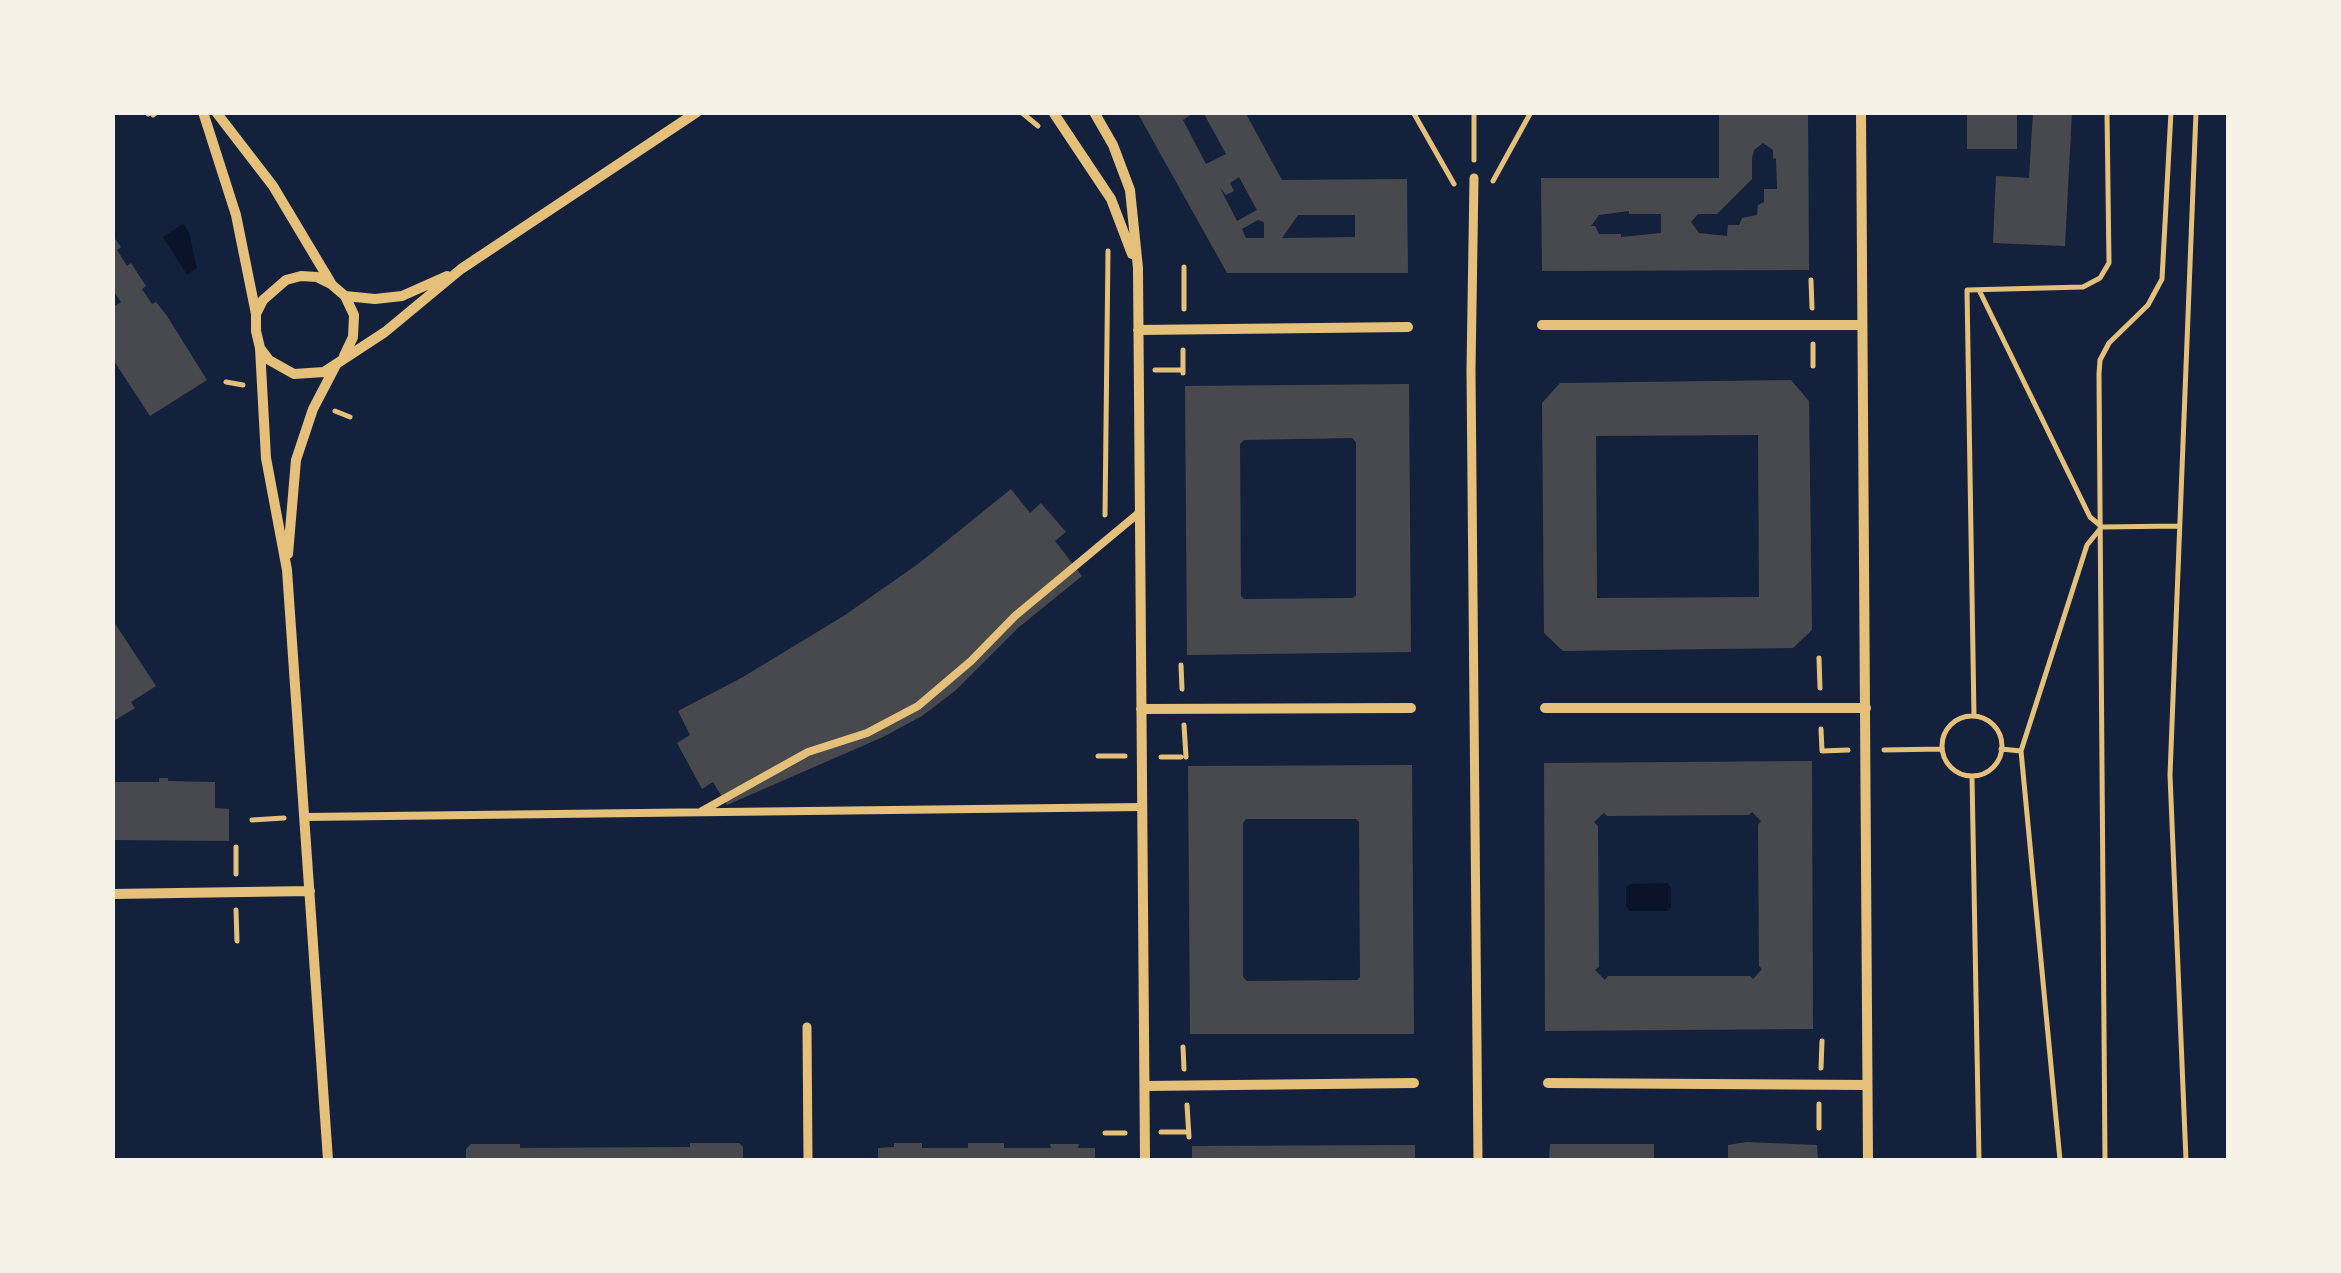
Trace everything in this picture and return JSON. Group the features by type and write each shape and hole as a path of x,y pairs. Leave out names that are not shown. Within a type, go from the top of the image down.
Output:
{"street":[{"path":"203,112 236,214 256,314 266,458 287,570 328,1160"},
{"path":"216,112 273,186 331,284"},
{"path":"1053,112 1111,198 1138,268"},
{"path":"1094,112 1113,145 1130,190 1138,268 1145,1160"},
{"path":"1861,112 1868,1160"},
{"path":"260,348 280,370 294,374 309,376 340,360 385,332 461,269 696,113"},
{"path":"1474,178 1471,370 1478,1160"},
{"path":"344,296 375,300 402,296 461,269"},
{"path":"256,314 262,300 286,280 317,277 344,296 355,326 350,348 316,404 296,460 287,570"},
{"path":"1542,325 1861,325"},
{"path":"1138,330 1408,327"},
{"path":"1142,709 1411,708"},
{"path":"1545,708 1866,708"},
{"path":"112,894 310,891"},
{"path":"808,1027 808,1160"},
{"path":"1145,1086 1414,1083"},
{"path":"1548,1083 1867,1085"}],"lane":[{"path":"700,812 808,752 867,734 918,706 1015,616 1140,512"},
{"path":"305,817 1142,806"}],"path":[{"path":"1020,112 1051,136"},
{"path":"1974,716 1967,290 2083,287 2100,278 2109,262 2108,112"},
{"path":"2105,1160 2100,360 2109,343 2148,305 2162,279 2171,112"},
{"path":"2186,1160 2170,800 2196,112"},
{"path":"1474,114 1474,178"},
{"path":"1105,542 1108,247"},
{"path":"1979,290 2090,517 2102,527 2178,526"},
{"path":"226,382 262,388"},
{"path":"316,404 350,417"},
{"path":"2060,1160 2020,750 2087,545 2102,527"},
{"path":"1974,716 1991,723 2001,740 2001,750 1988,771 1972,776 1955,771 1942,749 1946,729 1974,716"},
{"path":"2001,750 2020,750"},
{"path":"1972,776 1979,1160"},
{"path":"252,820 305,817"}],"water":[{"path":"183,224 189,232 197,268 187,275 163,237"},
{"path":"1667,883 1671,887 1671,907 1667,911 1630,911 1626,907 1626,887 1630,884"}],"building":[{"path":"1137,112 1195,112 1183,120 1206,164 1226,154 1203,112 1245,112 1282,180 1407,179 1408,273 1227,273","holes":["1239,177 1257,210 1237,221 1220,188 1226,195 1234,191 1230,183","1298,215 1355,215 1355,237 1282,238","1258,220 1264,222 1264,238 1246,238 1242,229"]},
{"path":"1719,112 1808,112 1809,270 1542,271 1541,178 1719,178","holes":["1763,143 1776,158 1777,189 1764,189 1764,202 1758,205 1757,215 1742,218 1739,225 1728,225 1727,236 1699,233 1691,222 1698,214 1717,214 1752,179 1754,150","1629,211 1661,214 1661,233 1621,237 1599,234 1591,226 1599,215"]},
{"path":"1967,112 2017,112 2017,149 1967,149"},
{"path":"2033,112 2072,112 2065,246 1993,243 1996,176 2029,178"},
{"path":"112,235 127,266 131,263 146,286 142,289 167,316 207,380 150,416 112,358 112,308 121,302 112,289"},
{"path":"1791,380 1809,401 1812,630 1793,648 1563,651 1544,633 1542,403 1560,383","holes":["1758,435 1759,597 1597,598 1596,436"]},
{"path":"1409,384 1411,652 1187,655 1185,386","holes":["1352,438 1356,442 1356,595 1244,599 1240,444 1244,440"]},
{"path":"1011,489 1030,513 1041,503 1066,532 1055,541 1082,576 1018,628 956,690 922,716 727,805 713,782 702,789 677,743 690,735 678,711 845,615 918,564"},
{"path":"112,619 156,686 131,702 135,708 112,722"},
{"path":"1812,761 1813,1029 1545,1031 1544,763","holes":["1752,812 1761,821 1758,825 1762,969 1753,979 1608,976 1605,980 1595,970 1599,967 1598,826 1594,822 1604,813 1607,816"]},
{"path":"1412,765 1414,1034 1190,1034 1188,766","holes":["1246,819 1356,819 1360,977 1247,981 1243,977 1243,823"]},
{"path":"159,778 215,782 215,808 229,809 229,841 112,840 112,782 159,782"},
{"path":"690,1143 739,1143 743,1160 466,1160 466,1149 471,1144 520,1144 520,1148 690,1147"},
{"path":"894,1143 922,1143 922,1148 968,1148 968,1143 1004,1143 1004,1148 1079,1144 1078,1148 1095,1148 1095,1160 878,1160 878,1148 894,1147"},
{"path":"1550,1144 1654,1144 1654,1160 1549,1160"},
{"path":"1415,1145 1415,1160 1192,1160 1192,1146"},
{"path":"1728,1145 1817,1145 1818,1160 1728,1160"}]}
